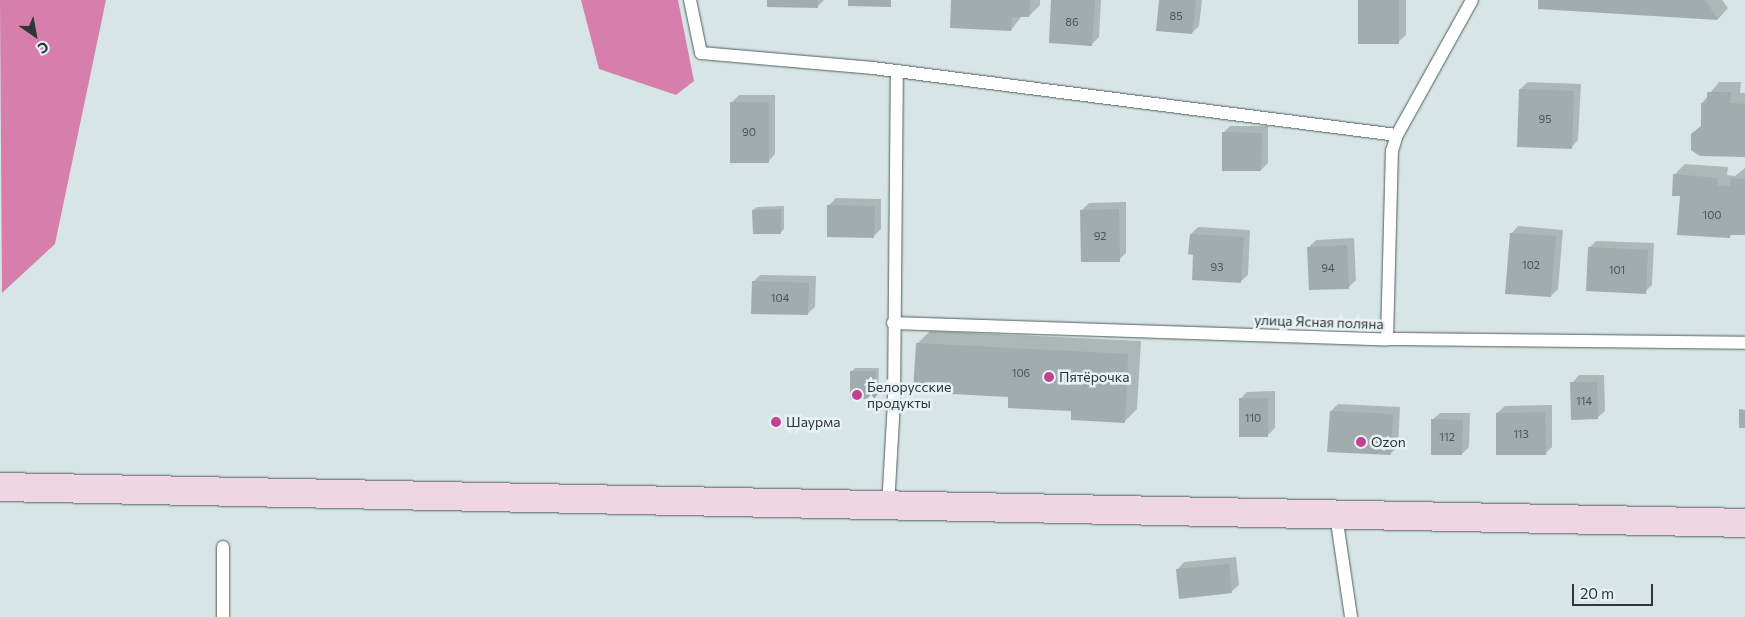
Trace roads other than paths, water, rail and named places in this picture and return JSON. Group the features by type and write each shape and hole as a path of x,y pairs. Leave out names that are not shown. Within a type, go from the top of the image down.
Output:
{"main road":[{"path":"0,487 1745,523"}],"lane":[{"path":"690,0 701,53 897,71 1396,135"},
{"path":"1388,339 1392,151 1396,135 1472,0"},
{"path":"888,506 894,401 893,323 897,71"},
{"name":"улица Ясная поляна","path":"893,323 1388,339 1745,343"},
{"path":"1336,515 1351,617"},
{"path":"222,547 223,617"}],"place":[{"name":"Пятёрочка","path":"1049,377"},
{"name":"Белорусские продукты","path":"857,395"},
{"name":"Шаурма","path":"776,422"},
{"name":"Ozon","path":"1361,442"}]}
